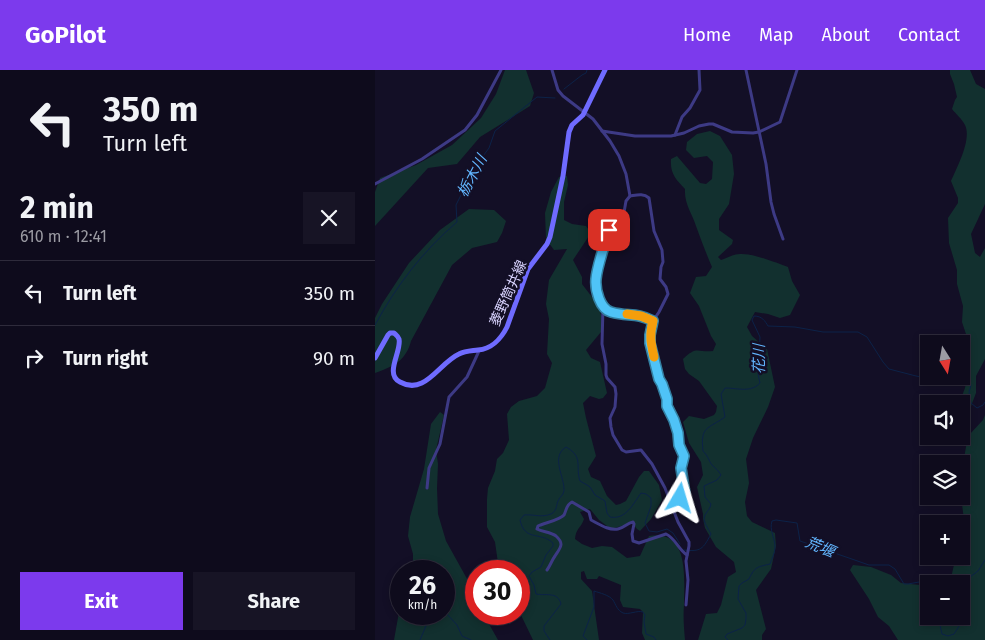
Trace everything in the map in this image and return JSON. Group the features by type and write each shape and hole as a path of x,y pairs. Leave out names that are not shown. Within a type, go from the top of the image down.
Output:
{"main road":[{"name":"菱野筒井線","path":"375,358 387,335 393,332 396,334 399,340 394,364 395,377 397,381 413,386 425,382 459,353 479,350 491,345 503,334 528,269 550,237 563,176 569,132 585,112 605,70"}],"street":[{"path":"375,184 422,160 465,130 477,115 501,70"},
{"path":"552,70 558,90 577,108 593,119 619,156 626,174 630,196"},
{"path":"675,135 681,116 690,108 700,90 699,70"},
{"path":"746,70 766,164 774,214 783,239"},
{"path":"602,131 635,136 675,135 699,126 713,124 732,132 759,132 780,122 797,70"},
{"path":"653,321 641,316 609,312 603,307 596,286 598,270 609,230 623,218 626,201 630,196 641,194 645,194 649,198 654,231 662,250 663,262 659,279 666,287 668,294 653,321 650,343 656,370 667,399 667,406 674,420 679,445 684,456 681,468 685,494 671,503"},
{"path":"603,307 602,344 606,375 615,388 617,398 610,418 613,435 622,450 626,452 641,450 645,453 665,488 678,522 689,542 686,561 688,580 686,605"},
{"path":"427,488 429,468 440,444 449,397 467,377 479,350"},
{"path":"547,570 559,552 561,543 555,535 537,529 538,526 560,518 564,515 567,505 572,502 589,512 591,520 602,526 617,529 629,522 633,522 633,541 639,543 666,534 673,538 680,549 687,555"}],"green space":[{"path":"505,70 526,70 534,93 530,106 480,137 457,164 428,168 375,226 375,192 380,178 416,165 452,145 481,118 496,94"},
{"path":"950,70 970,70 976,84 985,89 985,204 971,234 975,253 980,257 985,248 985,359 976,376 976,393 970,409 970,395 962,395 965,385 970,385 970,335 966,335 962,322 963,306 957,284 957,270 949,243 948,218 958,203 958,198 951,181 963,153 967,131 964,123 952,109 957,97"},
{"path":"710,131 720,136 732,155 734,174 729,204 719,219 719,230 733,240 732,244 718,257 721,260 745,254 788,267 792,281 800,295 790,315 780,318 755,312 747,327 752,336 767,349 775,387 746,459 749,483 745,502 747,516 752,522 775,533 776,546 771,569 756,590 766,629 762,635 762,640 698,640 706,614 717,613 728,577 736,572 734,562 716,547 705,528 697,487 703,475 701,462 689,443 683,422 689,416 704,419 714,415 716,412 717,406 699,381 685,369 683,359 691,352 698,350 713,351 716,344 699,306 690,293 696,277 706,276 712,267 687,204 685,189 676,179 673,172 671,159 677,156 700,183 706,184 712,179 713,162 707,156 694,158 686,150 687,142 697,134"},
{"path":"567,176 568,185 564,202 564,220 572,224 586,226 591,233 573,260 582,277 582,284 595,301 603,319 601,332 586,350 591,358 600,362 607,393 603,398 599,399 590,396 583,403 596,456 588,469 591,477 600,481 607,496 616,505 626,501 644,471 649,471 659,485 662,500 651,519 640,531 632,523 611,529 599,520 590,509 580,512 584,519 576,532 575,539 592,548 612,547 627,558 640,556 649,536 662,536 672,540 682,558 684,570 685,640 645,640 642,633 643,612 640,609 623,607 620,600 621,585 599,576 597,579 587,579 584,571 581,572 581,579 592,591 599,640 533,640 526,625 530,625 530,560 498,560 495,542 487,527 488,488 495,471 497,459 503,453 509,440 507,414 511,407 519,401 537,396 545,388 552,363 547,354 549,319 546,304 549,280 567,249 554,250 546,239 545,213 551,192 559,177"},
{"path":"469,209 494,210 506,221 497,242 472,248 452,265 403,357 392,366 375,373 375,318 382,304 409,263 440,230"},
{"path":"440,412 444,415 436,450 438,464 438,514 446,541 465,575 465,625 490,625 498,640 394,640 397,625 455,625 455,560 413,560 408,536 410,517 424,469 431,424"},
{"path":"985,415 985,640 898,640 889,626 878,617 850,570 853,565 871,567 891,575 901,583 920,585 920,625 970,625 970,575 952,575 954,565 970,565 970,515 963,515 962,505 970,505 970,455 965,455 966,445 970,445 970,434 983,420"}],"waterway":[{"name":"栃木川","path":"564,89 586,73 587,70"},
{"name":"栃木川","path":"375,325 411,270 457,222 456,205 475,167 489,148 495,131 537,97 555,98"},
{"name":"花川","path":"684,550 698,550 706,543 711,534 704,520 711,504 705,497 704,486 717,480 721,475 703,451 702,443 704,432 725,417 721,394 725,388 748,389 760,383 758,374 760,337 752,320 754,316 761,318 768,326 795,327 823,332 858,332 867,337 889,369 920,377"},
{"name":"花川","path":"970,383 971,403 977,408 985,402"},
{"name":"花川","path":"550,640 544,631 544,626 561,604 557,597 536,594 529,576 541,567 553,543 543,537 529,534 522,527 520,520 524,515 541,516 553,513 555,510 564,491 559,468 559,456 566,447 577,458 580,481 590,487 595,495 605,501 607,513 610,517 625,514 641,493 646,494 651,498 651,506 645,523 649,531 657,532 667,529 673,533 680,544"},
{"name":"荒堰","path":"728,640 725,637 727,634 745,625 746,613 738,599 739,586 749,579 757,568 770,564 775,547 772,521 797,523 800,541 869,565 889,565 895,569 904,584 920,583"},
{"name":"荒堰","path":"970,577 978,571 985,560"},
{"name":"荒堰","path":"587,640 583,636 594,607 594,591 611,598 623,613 643,612 645,615 646,634 654,637 656,640"},
{"name":"花川","path":"455,623 462,636 471,640"},
{"name":"花川","path":"420,640 426,625"},
{"name":"荒堰","path":"940,625 942,634 948,636 954,634 960,625"}],"slow traffic":[{"path":"627,314 646,317 653,321 650,343 654,357"}],"route":[{"path":"609,230 596,279 598,295 603,307 609,312 646,317 653,321 650,343 656,370 667,399 667,406 674,420 679,445 684,456 681,468 685,494 680,498"}]}
